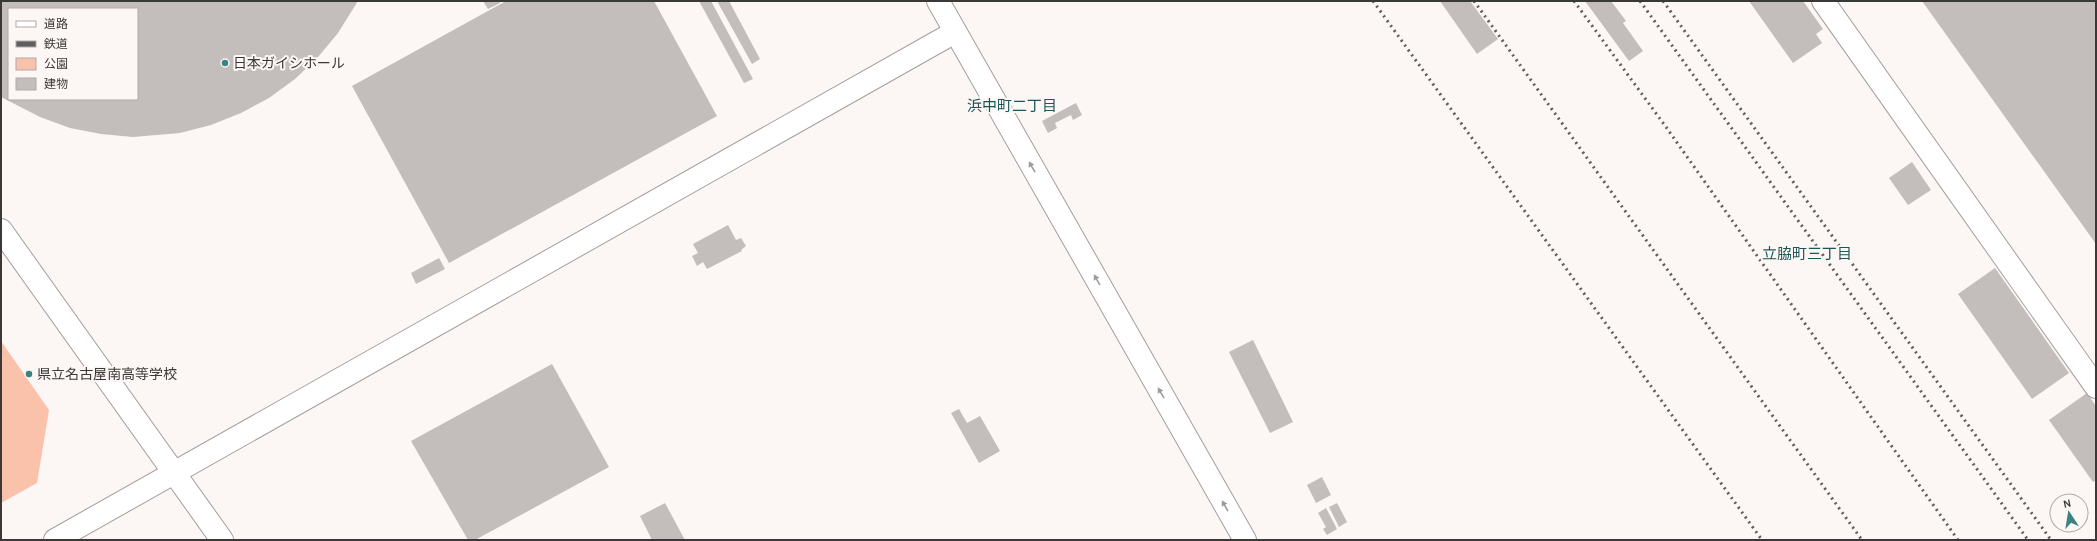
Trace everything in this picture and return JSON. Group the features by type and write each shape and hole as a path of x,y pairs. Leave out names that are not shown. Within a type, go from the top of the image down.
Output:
{"street":[{"path":"938,1 1245,540"},
{"path":"1823,1 2096,387"},
{"path":"55,540 955,32"},
{"path":"1,230 222,540"}],"green space":[{"path":"1,341 49,410 37,483 1,503"}],"building":[{"name":"日本ガイシホール","path":"1,1 358,1 338,33 318,57 295,79 269,98 241,113 211,125 180,133 133,137 101,134 70,128 40,117 1,97"},
{"path":"483,1 499,1 500,3 488,9"},
{"path":"506,1 654,1 717,116 449,263 352,86"},
{"path":"699,1 711,1 753,79 744,83"},
{"path":"717,1 729,1 760,59 752,64"},
{"path":"1440,1 1470,1 1498,39 1477,54"},
{"path":"1585,1 1611,1 1626,21 1623,23 1643,51 1629,61"},
{"path":"1749,1 1803,1 1823,29 1816,34 1822,43 1793,63"},
{"path":"1922,1 2096,1 2096,244"},
{"path":"1076,103 1082,115 1073,120 1071,115 1055,123 1057,128 1048,133 1042,121"},
{"path":"1912,162 1931,190 1908,205 1889,178"},
{"path":"728,225 736,240 741,238 746,246 741,250 742,251 707,269 703,262 697,266 692,256 698,253 693,244"},
{"path":"439,258 445,269 416,284 411,273"},
{"path":"1995,268 2069,373 2032,399 1958,294"},
{"path":"1253,340 1293,422 1270,433 1229,352"},
{"path":"552,364 609,467 475,540 468,540 411,441"},
{"path":"2087,393 2096,406 2096,480 2093,482 2049,420"},
{"path":"959,409 967,423 980,416 1000,451 979,463 951,413"},
{"path":"1322,477 1331,495 1316,503 1307,485"},
{"path":"665,503 685,540 652,540 640,516"},
{"path":"1337,503 1347,522 1339,527 1329,507"},
{"path":"1326,508 1337,529 1327,535 1323,529 1326,527 1318,513"}],"railway":[{"path":"1373,1 1762,540"},
{"path":"1474,1 1862,540"},
{"path":"1574,1 1666,127 1958,540"},
{"path":"1640,1 2028,540"},
{"path":"1663,1 2051,540"}],"place":[{"name":"日本ガイシホール","path":"225,63"},
{"name":"県立名古屋南高等学校","path":"29,374"}],"district":[{"name":"浜中町二丁目","path":"1012,106"},
{"name":"立脇町三丁目","path":"1807,254"}]}
